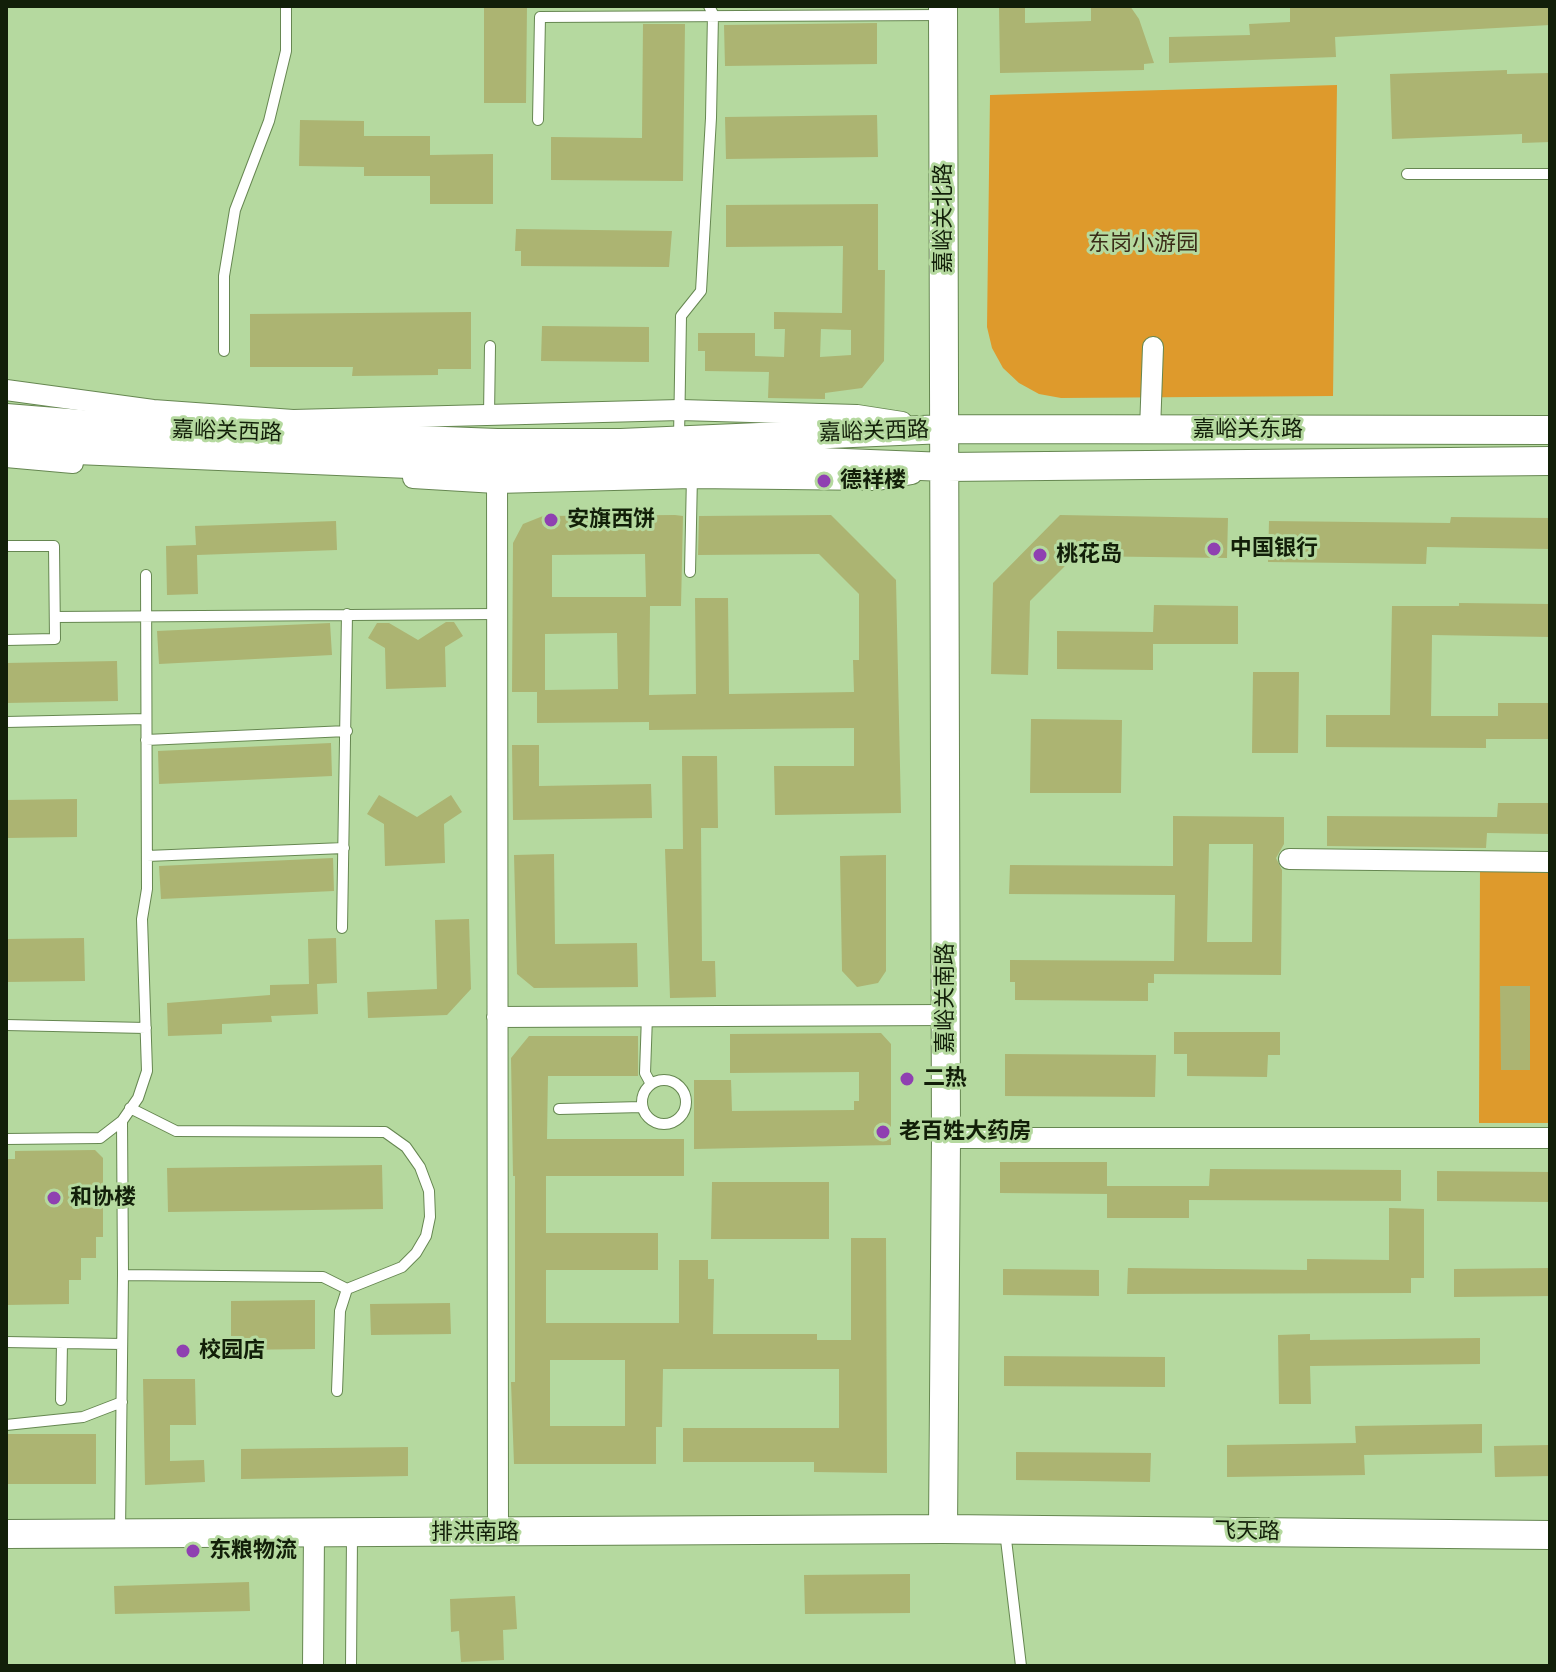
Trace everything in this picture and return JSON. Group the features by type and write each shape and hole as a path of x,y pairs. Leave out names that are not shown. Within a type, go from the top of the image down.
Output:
{"main road":[{"name":"嘉峪关北路","path":"943,10 946,467"},
{"name":"嘉峪关西路","path":"6,418 497,464"},
{"name":"嘉峪关东路","path":"945,429 1550,430"},
{"name":"嘉峪关西路","path":"6,441 53,449 497,464 631,465 945,429"},
{"name":"嘉峪关西路","path":"688,458 946,467"},
{"name":"嘉峪关东路","path":"946,467 1550,461"},
{"name":"嘉峪关南路","path":"943,1529 946,467"},
{"name":"排洪南路","path":"6,1534 943,1529"},
{"name":"飞天路","path":"943,1529 1550,1535"}],"street":[{"path":"1150,430 1153,347"},
{"name":"嘉峪关西路","path":"6,390 153,410 293,420 680,410 857,415 945,429"},
{"path":"6,457 18,461 497,464 498,1533"},
{"path":"1289,859 1550,862"},
{"path":"497,1017 946,1015"},
{"path":"946,1138 1550,1138"},
{"path":"313,1666 314,1533"}],"lane":[{"path":"224,351 224,276 235,210 269,121 286,51 286,6"},
{"path":"690,572 688,458 680,410 681,316 701,291 711,10"},
{"path":"538,120 540,11 943,10"},
{"path":"1407,174 1550,174"},
{"path":"489,415 490,346"},
{"path":"6,546 54,546 55,617 55,639 6,640"},
{"path":"6,1139 100,1138 122,1121 147,1071 142,919 147,856 146,575"},
{"path":"342,928 347,614"},
{"path":"55,617 497,614"},
{"path":"6,722 146,719"},
{"path":"146,740 347,731"},
{"path":"147,856 344,848"},
{"path":"647,1016 645,1073 651,1084"},
{"path":"6,1025 146,1028"},
{"path":"659,1080 676,1083 682,1089 686,1106 677,1121 669,1124 652,1121 642,1107 642,1098 651,1084 659,1080"},
{"path":"559,1109 642,1107"},
{"path":"123,1275 323,1277 347,1289 402,1267 416,1253 426,1236 430,1217 429,1191 420,1167 406,1147 385,1132 176,1131 130,1108"},
{"path":"120,1534 122,1121"},
{"path":"337,1391 340,1311 347,1289"},
{"path":"6,1342 122,1344"},
{"path":"61,1400 62,1343"},
{"path":"6,1425 83,1417 122,1402"},
{"path":"1005,1529 1021,1666"},
{"path":"351,1666 352,1533"}],"green space":[{"name":"东岗小游园","path":"1337,85 1333,396 1061,398 1039,394 1019,383 1003,368 992,348 987,327 990,95"},
{"path":"1480,868 1550,868 1550,1123 1479,1123"}],"building":[{"path":"484,6 527,6 526,103 484,103"},
{"path":"999,6 1025,6 1025,23 1091,21 1091,6 1130,6 1139,19 1154,63 1144,64 1144,70 1000,73"},
{"path":"1290,6 1550,6 1550,25 1335,37 1336,57 1169,63 1169,37 1250,35 1249,24 1290,22"},
{"path":"877,23 877,64 725,66 724,25"},
{"path":"643,24 685,24 683,181 551,180 551,137 642,138"},
{"path":"1507,70 1507,74 1550,73 1550,142 1522,143 1522,134 1392,139 1390,74"},
{"path":"877,115 878,157 726,159 725,117"},
{"path":"300,120 364,121 364,136 430,136 430,155 493,154 493,204 430,204 430,176 364,176 364,167 299,166"},
{"path":"878,204 878,270 885,270 884,361 862,388 825,393 825,399 768,398 769,372 705,371 705,351 698,351 698,333 755,333 755,356 784,357 785,329 774,329 774,312 842,313 843,246 726,247 726,205","holes":["821,329 851,330 851,355 820,357"]},
{"path":"516,229 672,231 669,267 521,266 521,251 515,251"},
{"path":"471,312 471,369 438,369 438,375 352,376 353,367 250,367 250,314"},
{"path":"542,326 649,327 649,362 541,361"},
{"path":"675,515 683,516 681,606 650,606 649,695 696,694 695,598 728,598 729,694 854,692 853,660 859,660 859,594 819,554 698,555 699,516 831,515 896,580 901,813 775,815 774,766 854,766 854,728 649,730 649,722 537,723 537,692 512,692 513,543 523,524 543,516","holes":["645,554 646,597 552,597 552,555","617,633 618,689 545,690 545,634"]},
{"path":"1060,515 1228,518 1227,558 1075,556 1030,601 1028,675 991,674 993,583"},
{"path":"1451,517 1550,518 1550,549 1427,547 1426,564 1268,562 1269,521 1450,523"},
{"path":"336,521 337,550 197,555 198,594 167,595 166,546 196,545 195,526"},
{"path":"1459,603 1550,604 1550,637 1432,635 1431,716 1498,716 1498,703 1550,703 1550,739 1486,739 1486,748 1326,747 1326,715 1390,715 1392,606 1459,606"},
{"path":"1154,605 1238,606 1238,644 1153,644 1153,670 1057,669 1057,631 1153,632"},
{"path":"446,622 454,622 463,636 445,647 446,687 386,689 385,648 368,638 377,623 389,623 418,640"},
{"path":"330,623 332,655 159,664 157,631"},
{"path":"117,661 118,701 6,703 6,663"},
{"path":"1253,672 1299,672 1298,753 1252,753"},
{"path":"1031,719 1122,720 1121,793 1030,793"},
{"path":"331,743 332,776 159,784 158,751"},
{"path":"512,745 539,745 539,786 651,784 652,818 513,820"},
{"path":"682,756 717,756 718,828 701,828 702,961 715,961 716,997 670,998 665,849 683,849"},
{"path":"379,795 417,817 451,795 462,812 444,824 445,863 385,866 384,824 367,814"},
{"path":"77,799 77,837 6,838 6,800"},
{"path":"1498,803 1550,803 1550,834 1487,833 1486,848 1327,846 1327,816 1497,817"},
{"path":"1173,816 1284,817 1284,844 1276,858 1282,870 1281,975 1154,974 1154,983 1148,983 1148,1001 1015,1000 1015,982 1010,982 1010,960 1174,961 1175,895 1009,894 1010,865 1173,866","holes":["1209,844 1253,844 1252,942 1207,942"]},
{"path":"554,854 555,944 637,943 638,987 534,988 517,974 514,855"},
{"path":"886,855 886,971 878,983 857,987 842,971 840,856"},
{"path":"333,858 334,891 161,899 159,866"},
{"path":"469,919 471,989 447,1015 368,1018 367,992 437,989 435,920"},
{"path":"84,938 85,981 6,982 6,939"},
{"path":"336,938 337,983 317,984 318,1014 271,1016 272,1022 222,1024 222,1034 168,1036 167,1003 270,995 270,985 309,984 308,939"},
{"path":"1500,986 1530,986 1530,1070 1501,1070"},
{"path":"1174,1032 1280,1032 1280,1055 1268,1055 1267,1077 1187,1076 1187,1054 1174,1054"},
{"path":"881,1033 891,1044 891,1145 694,1149 694,1080 731,1080 732,1111 854,1110 854,1101 859,1101 859,1072 730,1073 730,1034"},
{"path":"529,1036 638,1036 638,1076 548,1076 547,1139 684,1139 684,1176 546,1176 546,1233 658,1233 658,1270 546,1270 546,1323 679,1323 679,1260 708,1260 708,1279 714,1279 713,1334 817,1334 817,1340 851,1340 851,1238 886,1238 887,1473 814,1472 814,1462 683,1462 683,1428 839,1428 839,1369 663,1369 662,1427 656,1427 656,1464 514,1464 511,1382 515,1382 515,1176 511,1058","holes":["550,1360 625,1360 625,1426 550,1426"]},
{"path":"1005,1054 1156,1055 1155,1097 1005,1096"},
{"name":"和协楼","path":"95,1150 103,1158 103,1237 96,1237 96,1258 81,1258 81,1280 69,1280 69,1304 6,1305 6,1159 15,1159 15,1151"},
{"path":"1000,1162 1107,1162 1107,1194 1000,1193"},
{"path":"382,1165 383,1209 168,1212 167,1168"},
{"path":"1210,1169 1401,1170 1401,1201 1189,1200 1189,1218 1107,1218 1107,1186 1209,1186"},
{"path":"1437,1171 1550,1172 1550,1202 1437,1201"},
{"path":"712,1182 829,1182 829,1239 711,1239"},
{"path":"1389,1208 1424,1209 1424,1278 1411,1278 1411,1293 1127,1294 1128,1268 1307,1270 1307,1259 1389,1260"},
{"path":"1550,1268 1550,1296 1454,1297 1454,1269"},
{"path":"1003,1269 1099,1270 1099,1296 1003,1295"},
{"path":"315,1300 315,1349 231,1350 231,1301"},
{"path":"450,1303 451,1334 371,1335 370,1304"},
{"path":"1310,1334 1310,1340 1480,1338 1480,1364 1310,1366 1311,1404 1279,1404 1278,1335"},
{"path":"1004,1356 1165,1357 1165,1387 1004,1386"},
{"path":"143,1379 195,1379 196,1425 170,1425 170,1461 204,1460 205,1482 145,1485"},
{"path":"1482,1424 1482,1453 1364,1455 1365,1475 1227,1477 1227,1445 1356,1443 1355,1426"},
{"path":"6,1434 96,1434 96,1484 6,1484"},
{"path":"1550,1445 1550,1476 1495,1477 1494,1446"},
{"path":"408,1447 408,1476 241,1479 241,1449"},
{"path":"1016,1452 1151,1453 1150,1482 1016,1480"},
{"path":"910,1574 910,1613 805,1614 804,1575"},
{"path":"249,1582 250,1611 115,1614 114,1586"},
{"path":"515,1596 517,1629 503,1630 504,1660 461,1662 459,1631 451,1632 450,1599"}],"place":[{"name":"德祥楼","path":"824,481"},
{"name":"安旗西饼","path":"551,520"},
{"name":"中国银行","path":"1214,549"},
{"name":"桃花岛","path":"1040,555"},
{"name":"二热","path":"907,1079"},
{"name":"老百姓大药房","path":"883,1132"},
{"name":"和协楼","path":"54,1198"},
{"name":"校园店","path":"183,1351"},
{"name":"东粮物流","path":"193,1551"}]}
